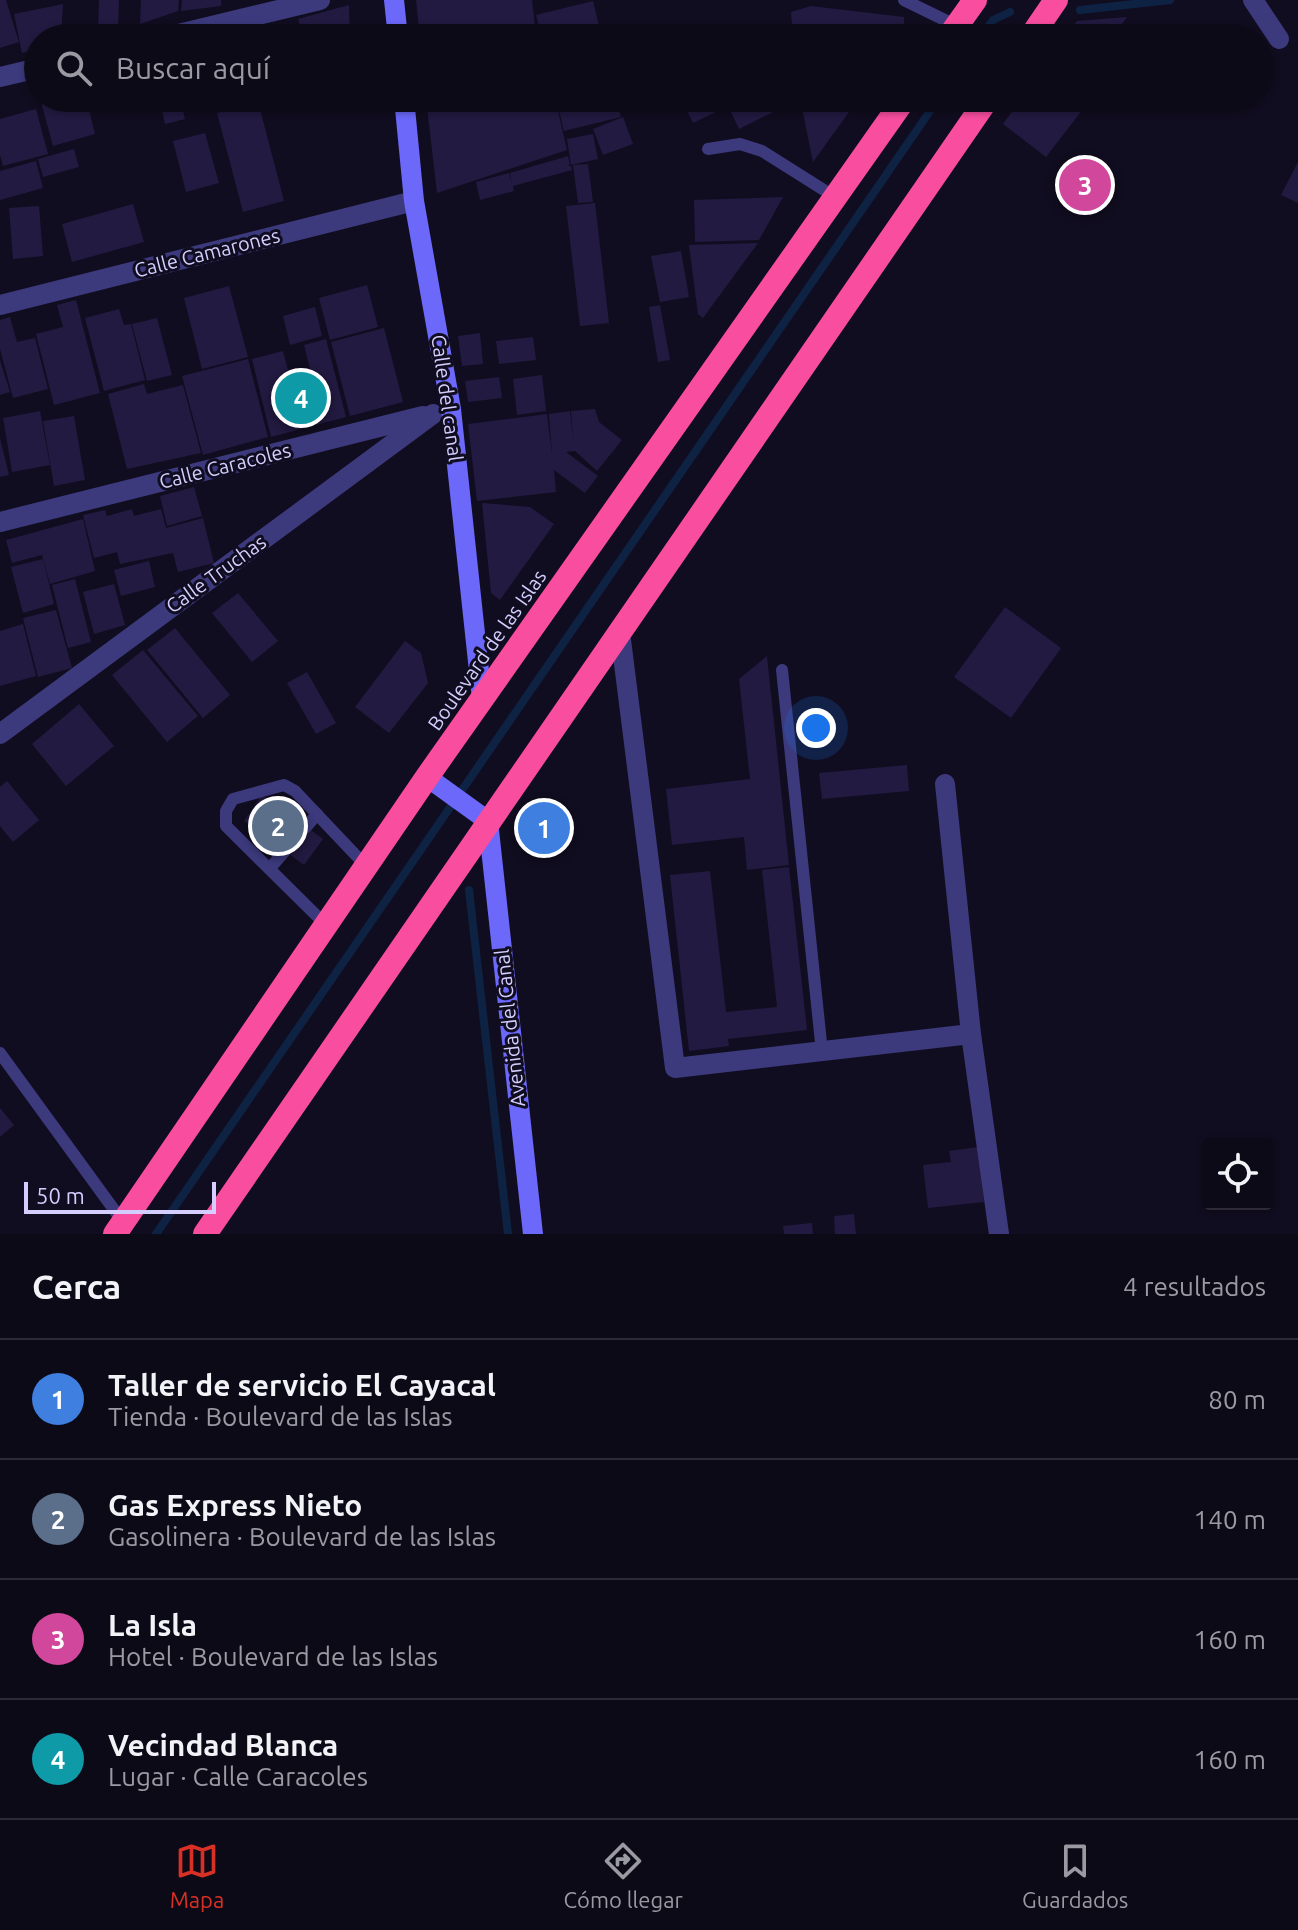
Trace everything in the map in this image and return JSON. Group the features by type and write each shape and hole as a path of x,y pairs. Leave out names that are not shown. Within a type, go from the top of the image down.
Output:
{"highway":[{"path":"958,24 975,0"},
{"path":"1040,24 1056,0"},
{"name":"Boulevard de las Islas","path":"119,1228 366,866 437,783 482,699 895,112"},
{"path":"205,1234 485,819 620,632 978,112"}],"street":[{"path":"220,24 320,0"},
{"path":"394,0 397,24"},
{"path":"1254,0 1269,24"},
{"path":"1274,31 1279,39"},
{"path":"0,77 24,71"},
{"name":"Calle del canal","path":"405,112 414,201 482,699"},
{"name":"Calle Camarones","path":"0,305 414,201"},
{"name":"Calle Caracoles","path":"0,522 442,412"},
{"name":"Calle Truchas","path":"0,734 442,412"},
{"path":"620,632 675,1068 971,1034"},
{"path":"437,783 485,819"},
{"path":"945,784 971,1034 999,1234"},
{"name":"Avenida del Canal","path":"485,819 533,1234"}],"lane":[{"path":"904,0 940,24"},
{"path":"708,149 740,144 762,151 835,197"},
{"path":"782,670 822,1052"},
{"path":"326,925 226,826 226,811 233,799 284,785 295,791 366,866"},
{"path":"306,827 317,814"},
{"path":"270,868 285,851"},
{"path":"0,1053 119,1228"}],"building":[{"path":"0,0 6,0 19,42 0,48"},
{"path":"99,0 119,0 118,24 98,24"},
{"path":"141,0 179,0 178,11 140,24"},
{"path":"182,0 221,0 221,6 181,11"},
{"path":"416,0 532,0 535,24 419,24"},
{"path":"593,1 599,24 538,24 536,15"},
{"path":"63,4 62,24 24,24 22,53 14,14"},
{"path":"349,5 350,24 299,24 298,19"},
{"path":"811,6 904,17 904,24 792,24 791,12"},
{"path":"1127,17 1122,24 1075,24 1077,21"},
{"path":"37,112 48,154 3,166 0,119"},
{"path":"44,112 90,112 95,134 53,146"},
{"path":"162,112 183,112 185,119 165,124"},
{"path":"261,112 284,201 243,212 217,113"},
{"path":"428,112 558,112 567,150 437,193"},
{"path":"559,112 620,112 621,117 564,131"},
{"path":"688,112 716,112 693,123"},
{"path":"731,112 773,112 739,129"},
{"path":"803,112 849,112 813,162"},
{"path":"1012,112 1081,112 1046,157 1003,124"},
{"path":"623,117 633,144 603,155 593,129"},
{"path":"205,133 219,183 186,192 173,141"},
{"path":"593,134 598,159 571,165 567,139"},
{"path":"74,149 79,167 43,177 38,159"},
{"path":"568,156 570,165 566,166 571,166 572,170 513,186 514,191 480,200 476,182 509,173 512,184 510,173"},
{"path":"36,161 43,188 0,200 0,171"},
{"path":"1298,162 1298,203 1281,195"},
{"path":"588,164 593,202 578,203 573,165"},
{"path":"783,197 759,240 695,242 694,200"},
{"path":"595,203 609,323 580,326 566,206"},
{"path":"133,204 144,242 72,262 62,224"},
{"path":"39,206 43,256 13,259 9,208"},
{"path":"758,243 703,318 698,314 689,245"},
{"path":"681,251 689,297 660,302 651,256"},
{"path":"367,285 378,327 330,340 319,298"},
{"path":"229,286 248,357 202,369 184,298"},
{"path":"76,300 100,393 54,405 36,334 63,327 57,305"},
{"path":"660,305 670,360 658,362 649,307"},
{"path":"315,307 322,336 290,345 283,316"},
{"path":"119,309 124,325 131,324 145,380 104,391 85,318"},
{"path":"10,317 17,342 35,338 48,389 13,398 0,349 0,320"},
{"path":"157,318 172,375 147,381 132,324"},
{"path":"384,328 403,402 350,416 331,342"},
{"path":"480,333 483,364 462,366 458,336"},
{"path":"533,337 536,360 499,364 496,341"},
{"path":"326,339 346,417 271,437 252,359 283,351 290,378 311,373 304,345"},
{"path":"248,359 268,437 203,455 182,376"},
{"path":"0,360 10,392 0,395"},
{"path":"542,375 546,411 517,415 513,379"},
{"path":"499,377 502,398 468,402 465,381"},
{"path":"144,384 147,394 183,385 201,453 127,469 108,394"},
{"path":"595,409 599,422 622,440 597,471 575,451 566,452 598,476 585,493 554,470 556,492 477,501 468,424 547,414 552,454 549,414 570,411 573,440 571,411"},
{"path":"40,411 50,465 12,472 3,418"},
{"path":"74,416 85,480 54,486 43,421"},
{"path":"0,438 9,475 0,477"},
{"path":"194,487 202,516 167,526 160,496"},
{"path":"482,503 530,507 554,524 500,600 491,593"},
{"path":"132,509 134,516 161,509 166,528 203,518 214,563 178,572 173,553 120,564 117,552 94,558 83,515 105,510 107,516"},
{"path":"83,519 95,571 50,584 42,555 12,563 6,540"},
{"path":"43,559 54,604 23,613 11,567"},
{"path":"149,561 155,587 121,596 114,570"},
{"path":"75,579 91,642 68,648 52,585"},
{"path":"114,584 125,625 94,634 83,592"},
{"path":"238,593 278,641 252,662 212,613"},
{"path":"1005,607 1061,648 1011,718 954,677"},
{"path":"56,610 72,668 38,677 23,618"},
{"path":"23,624 36,676 0,686 0,631"},
{"path":"175,628 230,695 203,718 147,650"},
{"path":"405,641 421,653 428,683 389,733 355,707"},
{"path":"143,650 198,716 167,742 112,675"},
{"path":"767,656 789,865 747,870 744,837 672,845 666,789 750,779 739,679"},
{"path":"307,672 336,723 316,734 287,683"},
{"path":"79,704 114,746 66,786 32,744"},
{"path":"907,765 909,791 822,799 819,773"},
{"path":"7,781 39,820 13,842 0,826 0,787"},
{"path":"262,795 323,839 304,865 244,821"},
{"path":"789,867 807,1030 728,1039 729,1046 689,1051 670,875 710,871 726,1012 777,1007 762,870"},
{"path":"0,1108 14,1125 0,1137"},
{"path":"978,1147 984,1202 928,1208 923,1165 951,1162 949,1151"},
{"path":"854,1214 856,1234 835,1234 834,1216"},
{"path":"812,1223 813,1234 784,1234 783,1226"}],"waterway":[{"path":"1080,10 1170,0"},
{"path":"990,24 1010,12"},
{"path":"156,1234 929,112"},
{"path":"469,890 508,1234"}],"place":[{"name":"La Isla","path":"1085,185"},
{"name":"Vecindad Blanca","path":"301,398"},
{"name":"Gas Express Nieto","path":"278,826"},
{"name":"Taller de servicio El Cayacal","path":"544,828"}]}
